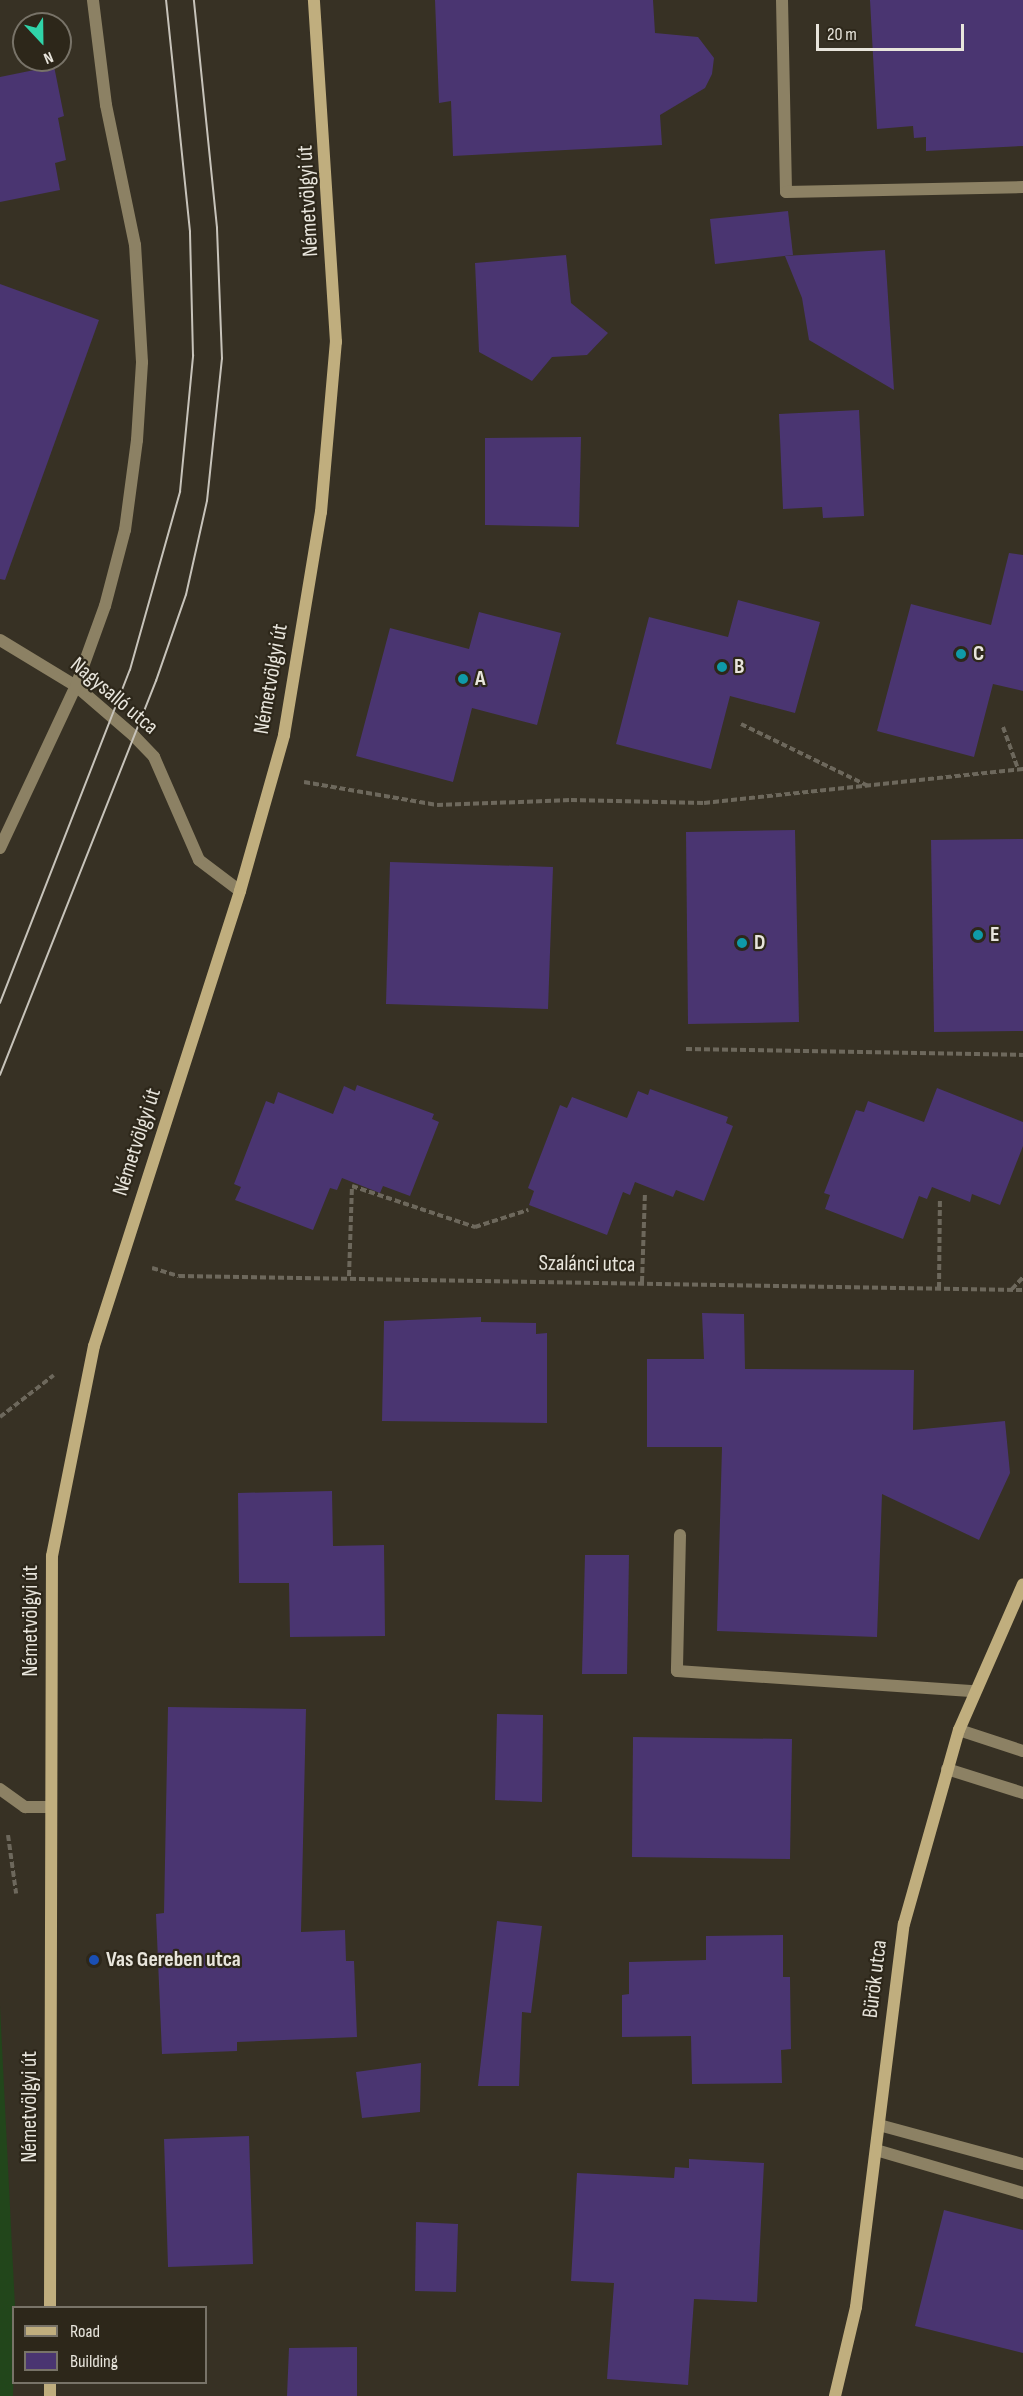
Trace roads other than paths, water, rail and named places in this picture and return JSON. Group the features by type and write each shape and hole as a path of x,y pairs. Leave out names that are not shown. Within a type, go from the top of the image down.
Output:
{"street":[{"path":"0,848 76,686 125,530 142,362 135,245 106,105 93,0"},
{"name":"Németvölgyi út","path":"50,2306 52,1556 94,1346 240,891 284,735 321,512 336,342 314,0"},
{"path":"782,0 786,192 1023,187"},
{"name":"Nagysalló utca","path":"0,640 76,686 154,758 199,860 240,891"},
{"path":"680,1535 677,1671 974,1691"},
{"name":"Bürök utca","path":"835,2396 855,2307 904,1924 959,1730 974,1691 1023,1584"},
{"path":"959,1730 1023,1751"},
{"path":"947,1769 1023,1793"},
{"path":"0,1789 25,1807 51,1807"},
{"path":"879,2125 1023,2164"},
{"path":"876,2150 1023,2193"}],"tram line":[{"path":"0,1003 130,670 180,492 193,356 190,232 166,0"},
{"path":"0,1075 156,681 186,595 207,501 222,359 217,228 194,0"}],"place":[{"name":"C","path":"961,654"},
{"name":"B","path":"722,667"},
{"name":"A","path":"463,679"},
{"name":"E","path":"978,935"},
{"name":"D","path":"742,943"},
{"name":"Vas Gereben utca","path":"94,1960"}]}
